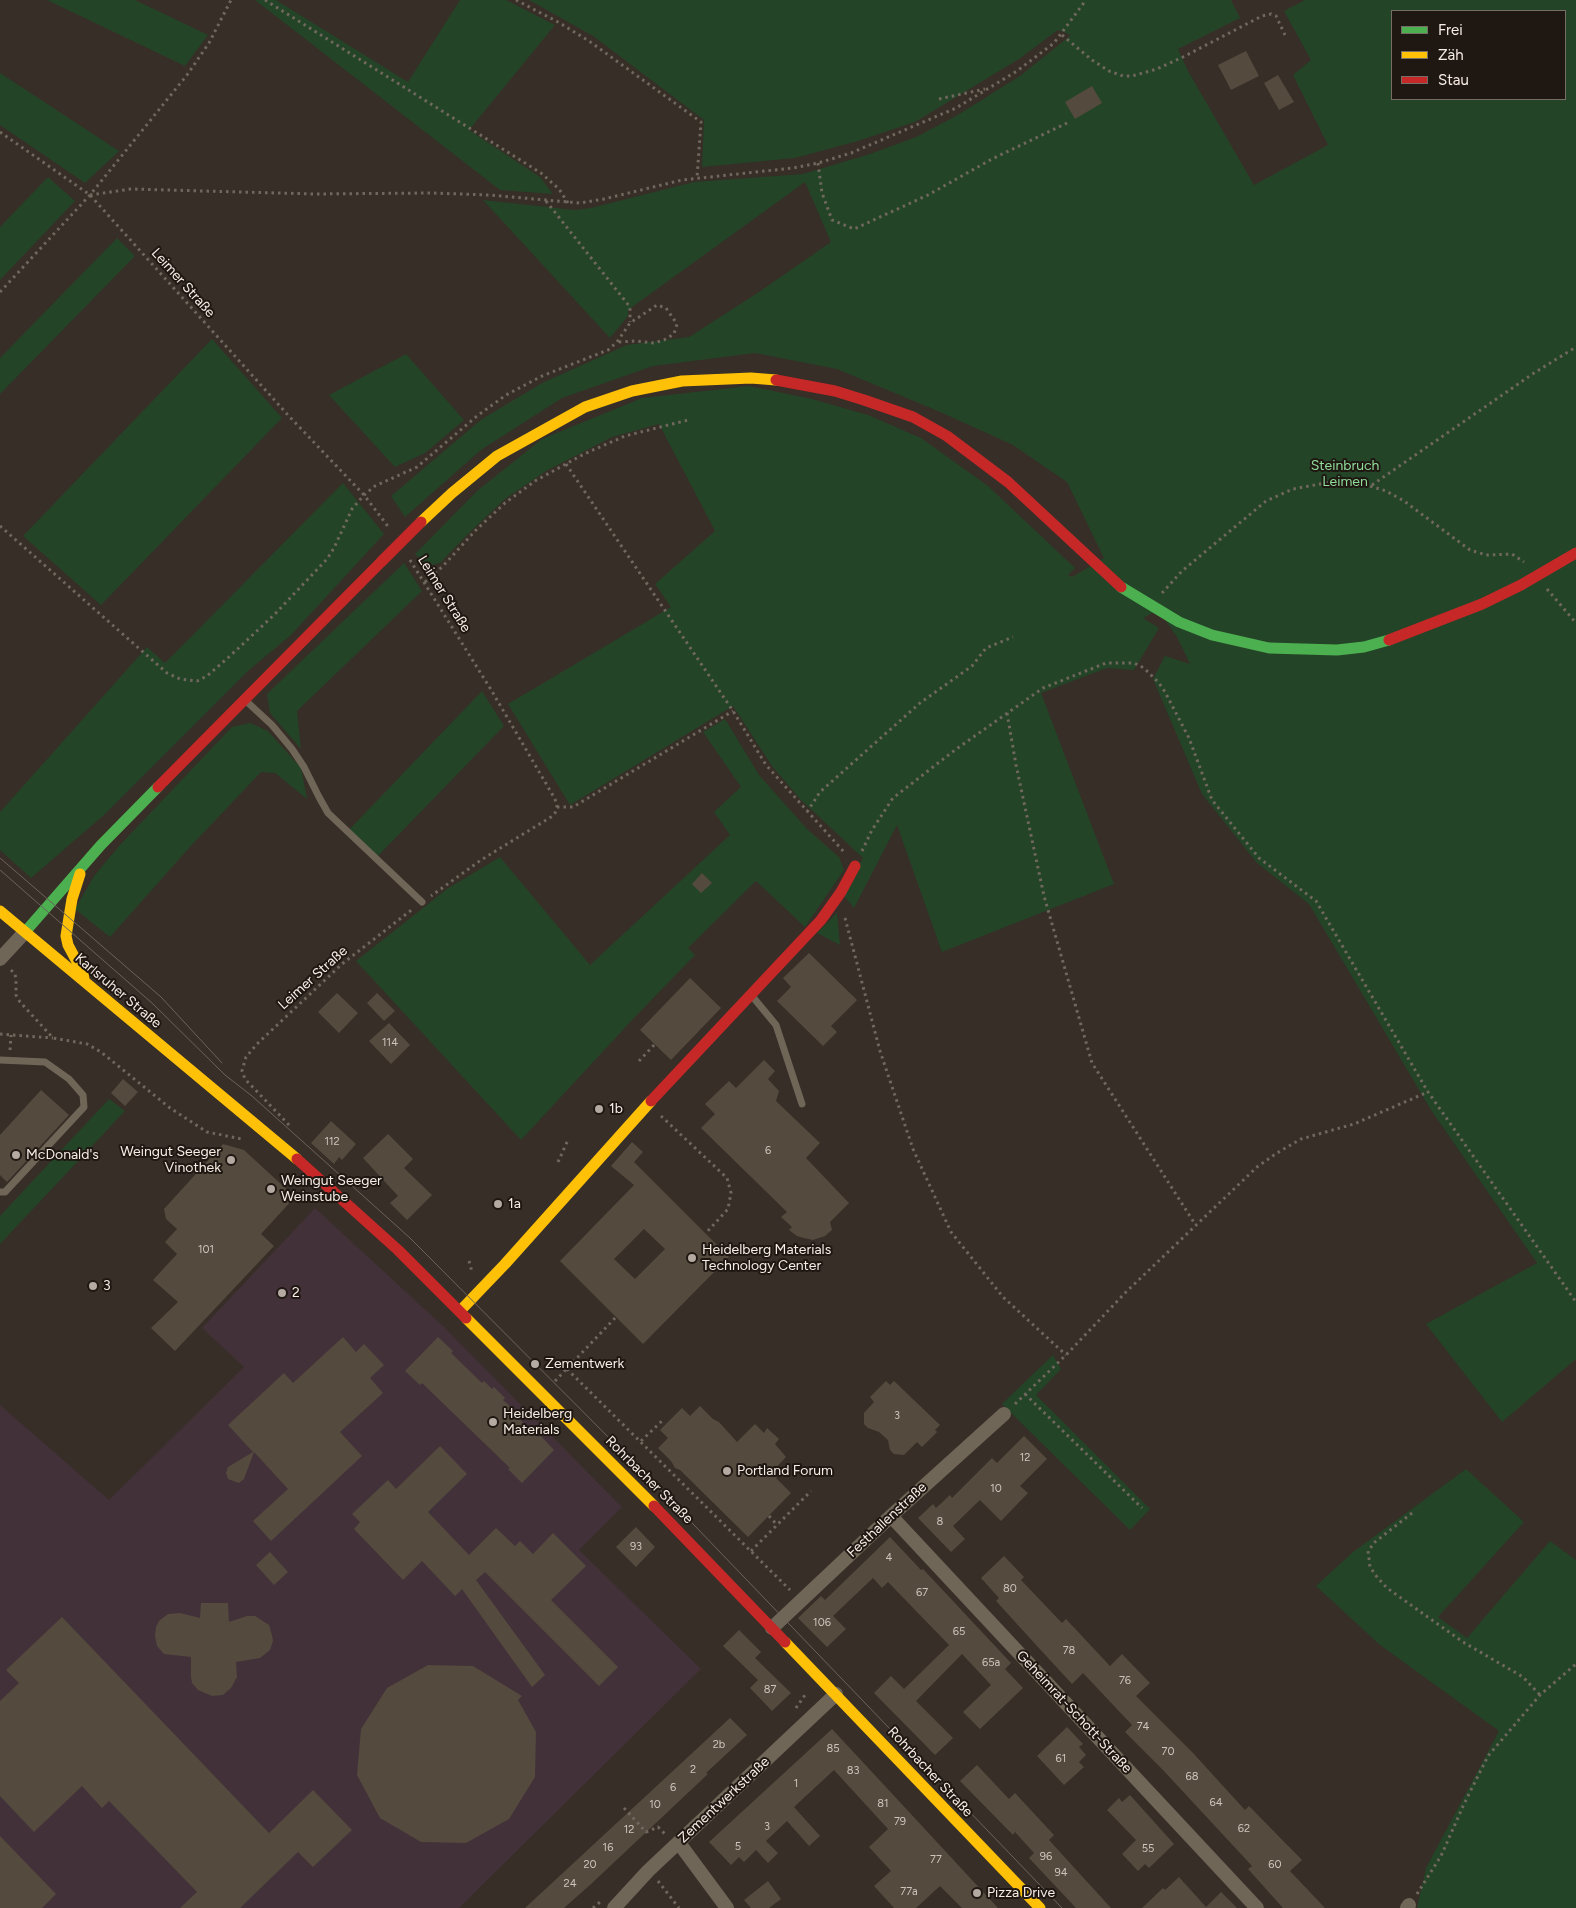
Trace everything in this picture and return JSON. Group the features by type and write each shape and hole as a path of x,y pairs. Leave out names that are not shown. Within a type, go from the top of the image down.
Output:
{"main road":[{"path":"25,932 101,845 382,561 452,493 497,456 585,407 632,391 682,382 751,378 790,382 836,391 913,418 947,436 1008,482 1118,585 1142,601 1179,622 1212,635 1269,648 1337,650 1364,648 1390,640 1482,604 1576,553"},
{"path":"83,865 72,899 66,936 68,944 83,972 85,982"},
{"path":"460,1312 648,1104 821,920 839,895 855,866"},
{"name":"Karlsruher Straße","path":"0,911 217,1093"},
{"name":"Rohrbacher Straße","path":"217,1093 290,1152 398,1250 640,1492 1040,1908"}],"street":[{"path":"2,962 25,932"},
{"name":"Festhallenstraße","path":"772,1628 891,1516 1004,1414"},
{"name":"Geheimrat-Schott-Straße","path":"891,1516 1257,1908"},
{"name":"Zementwerkstraße","path":"614,1908 648,1872 673,1840 836,1694"},
{"path":"673,1840 727,1908"}],"lane":[{"path":"245,700 272,725 292,749 304,767 328,813 422,902"},
{"path":"750,994 776,1026 802,1104"},
{"path":"0,1060 45,1062 69,1079 83,1095 84,1107 5,1192 0,1192"}],"path":[{"path":"0,292 90,195 187,75 209,43 231,0"},
{"path":"265,0 541,173 559,189 568,203"},
{"path":"516,0 558,22 589,42 701,122 697,178"},
{"path":"90,195 131,189 314,194 431,193 489,195 568,203 592,202 666,182 769,171 818,163 851,153 956,108 1017,71 1062,35 1086,0"},
{"path":"1062,35 1092,60 1110,71 1123,76 1132,76 1157,69 1262,16 1271,14 1276,16 1284,35"},
{"path":"939,99 989,88"},
{"path":"818,163 822,193 832,220 854,228 928,195 992,159 1066,123"},
{"name":"Leimer Straße","path":"0,132 90,195 261,385 364,495 391,530"},
{"path":"546,201 630,307 630,323"},
{"path":"0,526 166,673 180,679 197,681 207,676 274,615 327,559 352,509 375,486 417,467 477,416 506,395 542,376 608,350 617,342 630,323 657,305 666,308 677,324 674,334 654,343 617,342"},
{"path":"1371,485 1534,373 1576,347"},
{"path":"425,582 505,503 535,481 584,454 625,436 688,420"},
{"path":"566,464 733,711 766,765 855,866 872,830 893,798 1042,688 1106,663 1134,663 1144,668 1159,683 1189,738 1212,800 1259,858 1316,901 1428,1092 1576,1302"},
{"path":"1169,584 1256,508 1274,497 1293,489 1332,482 1357,482 1386,491 1404,501 1470,550 1486,555 1512,554 1528,565"},
{"name":"Leimer Straße","path":"266,1102 245,1079 242,1071 246,1057 257,1044 342,964 422,902 481,860 551,817 557,807 550,790 490,688 405,553"},
{"path":"1546,588 1576,623"},
{"path":"807,812 820,792 920,703 972,666 986,648 1013,637"},
{"path":"557,807 573,806 733,711"},
{"path":"1007,713 1044,896 1092,1063 1195,1224"},
{"path":"839,895 880,1051 913,1149 951,1232 1004,1297 1066,1355"},
{"path":"2,962 15,974 16,995 20,1002 53,1038"},
{"path":"0,1034 53,1038 87,1044 101,1052 170,1108 207,1132 244,1139"},
{"path":"639,1061 655,1044"},
{"path":"1004,1414 1066,1355 1103,1315 1195,1224 1257,1167 1301,1140 1354,1124 1428,1092"},
{"path":"648,1104 727,1178 731,1193 728,1209 706,1233"},
{"path":"558,1162 568,1140"},
{"path":"562,1374 616,1317"},
{"path":"567,1369 800,1602"},
{"path":"1025,1394 1142,1508"},
{"path":"641,1441 664,1419"},
{"path":"751,1551 811,1491"},
{"path":"1412,1513 1375,1542 1368,1551 1370,1567 1377,1577 1387,1588 1463,1642 1523,1677 1540,1695"},
{"path":"769,1516 778,1525"},
{"path":"1408,1906 1441,1856 1468,1795 1488,1756 1540,1695 1576,1664"},
{"path":"624,1808 646,1832 658,1827 673,1840"},
{"path":"648,1872 679,1908"}],"shaded area":[{"path":"315,1208 444,1327 622,1507 579,1550 701,1669 459,1908 0,1908 0,1405 109,1500 244,1367 202,1328"}],"green space":[{"path":"47,0 135,0 208,35 185,66"},
{"path":"255,0 276,0 408,82 460,0 506,0 555,25 469,130 540,177 553,194 500,190"},
{"name":"Steinbruch Leimen","path":"529,0 1231,0 1240,18 1178,49 1188,71 1254,185 1328,145 1293,75 1311,60 1284,11 1305,0 1576,0 1576,1359 1502,1422 1426,1324 1537,1263 1431,1110 1309,904 1257,863 1202,794 1153,679 1165,656 1190,664 1177,637 1158,610 1143,618 1159,628 1134,670 1107,668 1041,693 1114,884 942,952 897,825 854,908 843,895 863,858 800,799 772,766 733,706 570,805 508,704 671,607 655,584 715,531 659,424 612,437 546,471 505,499 440,563 427,566 415,554 477,491 542,439 642,398 749,386 812,399 868,415 921,438 988,486 1075,568 1068,575 1072,577 1104,558 1067,482 1013,445 837,369 755,353 653,366 562,398 481,450 405,517 391,496 482,419 542,383 627,345 689,337 756,294 831,242 805,182 628,310 628,316 610,338 483,200 574,210 591,208 694,182 803,174 870,154 916,137 956,116 1020,76 1071,35 1058,30 1019,59 915,122 858,141 795,158 702,167 704,120 593,36"},
{"path":"0,73 119,151 85,183 0,125"},
{"path":"48,177 75,201 0,280 0,227"},
{"path":"117,238 135,256 0,394 0,358"},
{"path":"212,339 282,418 101,605 23,536"},
{"path":"406,354 464,420 425,453 395,467 329,395"},
{"path":"343,483 384,534 291,635 249,670 104,815 31,878 0,850 0,812 147,647 165,663"},
{"path":"404,563 422,591 297,711 301,749 270,713 267,694"},
{"path":"482,691 504,726 374,860 345,834"},
{"path":"725,719 759,775 808,830 839,857 844,870 805,927 756,881 688,948 695,955 521,1140 356,961 447,889 500,857 590,965 730,835 714,812 741,787 703,732"},
{"path":"250,723 268,731 301,768 307,799 275,773 261,772 189,848 110,937 75,909 94,876 119,846 232,727"},
{"path":"837,913 840,945 817,933"},
{"path":"109,1099 125,1111 0,1244 0,1216"},
{"path":"1053,1355 1061,1369 1036,1395 1150,1509 1130,1530 1002,1404"},
{"path":"1466,1469 1524,1522 1438,1617 1467,1638 1550,1541 1576,1560 1576,1908 1417,1908 1426,1868 1499,1731 1380,1645 1316,1586 1353,1552"}],"building":[{"path":"1246,51 1259,76 1231,90 1218,65"},
{"path":"1278,75 1294,102 1279,110 1264,83"},
{"path":"1092,86 1102,103 1075,119 1065,102"},
{"path":"702,873 712,883 701,893 692,884"},
{"path":"809,953 857,1000 831,1026 837,1032 823,1046 777,1001 791,987 783,978"},
{"path":"690,978 721,1008 671,1060 640,1030"},
{"path":"337,993 358,1013 339,1033 318,1012"},
{"path":"377,993 395,1011 384,1021 367,1003"},
{"path":"389,1023 410,1045 391,1064 369,1041"},
{"path":"764,1060 775,1071 768,1079 779,1091 776,1101 820,1143 806,1158 849,1203 830,1222 832,1230 825,1236 813,1240 797,1236 789,1230 792,1227 781,1217 787,1212 701,1128 715,1114 705,1104 729,1081 736,1088"},
{"path":"123,1079 138,1092 125,1106 111,1093"},
{"name":"McDonald's","path":"41,1090 69,1115 7,1182 0,1175 0,1135"},
{"path":"331,1121 356,1144 342,1160 339,1157 334,1164 311,1143"},
{"path":"388,1134 413,1159 404,1168 432,1195 407,1220 390,1203 398,1196 363,1158"},
{"name":"Heidelberg Materials Technology Center","path":"632,1142 643,1152 634,1162 729,1257 643,1344 560,1261 634,1185 611,1166","holes":["644,1229 665,1249 635,1279 614,1259"]},
{"path":"223,1144 244,1150 295,1197 261,1234 274,1246 175,1351 151,1328 178,1302 153,1280 177,1254 165,1242 177,1229 166,1219 164,1209"},
{"path":"343,1337 356,1352 364,1344 384,1365 370,1378 383,1393 340,1432 362,1456 271,1541 253,1521 288,1489 254,1452 244,1479 239,1483 228,1479 226,1473 228,1467 253,1452 228,1425 284,1373 293,1383"},
{"name":"Heidelberg Materials","path":"438,1337 453,1351 451,1353 482,1383 484,1381 492,1389 494,1387 505,1398 503,1400 511,1407 509,1409 538,1437 540,1435 554,1450 522,1483 508,1469 510,1468 422,1383 420,1385 405,1371"},
{"path":"886,1381 890,1385 894,1381 940,1425 935,1430 937,1432 922,1447 917,1442 904,1455 894,1454 890,1450 888,1440 879,1432 868,1428 864,1424 864,1413 874,1402 870,1397"},
{"name":"Portland Forum","path":"700,1406 713,1419 719,1422 737,1442 755,1424 764,1433 767,1428 779,1439 775,1444 786,1457 772,1472 791,1493 748,1537 680,1470 675,1468 658,1448 668,1438 660,1430 682,1408 690,1416"},
{"path":"1024,1436 1047,1459 1020,1486 1028,1493 1001,1521 980,1500 953,1526 965,1539 951,1552 918,1518 933,1504 936,1508 950,1495 952,1498 992,1458 997,1463"},
{"path":"440,1446 467,1474 428,1512 469,1555 496,1528 515,1546 520,1541 533,1554 553,1533 586,1566 551,1600 618,1667 599,1686 485,1572 476,1580 545,1675 532,1687 462,1589 455,1596 422,1561 403,1580 354,1529 360,1522 352,1514 388,1480 396,1489"},
{"path":"636,1527 655,1547 636,1567 616,1547"},
{"path":"890,1537 921,1570 923,1569 1011,1663 1005,1669 1023,1688 980,1729 963,1712 991,1685 962,1654 916,1701 953,1738 935,1755 874,1693 891,1676 904,1689 949,1645 888,1582 882,1588 873,1578 833,1616 846,1629 827,1647 798,1618 821,1596 825,1600"},
{"path":"270,1552 288,1572 274,1585 256,1565"},
{"path":"1004,1556 1024,1577 1021,1580 1062,1623 1066,1619 1110,1666 1122,1654 1150,1683 1136,1696 1193,1753 1245,1810 1249,1806 1302,1860 1290,1871 1325,1908 1283,1908 1248,1869 1252,1866 1125,1732 1132,1725 1083,1673 1072,1684 1037,1646 996,1601 999,1598 981,1578"},
{"path":"201,1603 228,1603 229,1622 247,1616 255,1616 269,1625 272,1635 273,1641 270,1650 260,1658 236,1662 237,1677 231,1688 223,1695 212,1696 198,1690 192,1683 191,1657 164,1654 157,1646 155,1636 159,1621 168,1614 180,1613 200,1618"},
{"path":"62,1617 269,1833 313,1790 352,1830 313,1867 298,1852 240,1908 180,1908 197,1892 109,1801 102,1808 82,1786 34,1832 0,1796 0,1701 19,1683 6,1670"},
{"path":"739,1630 761,1652 755,1658 791,1693 772,1711 750,1688 758,1680 723,1646"},
{"path":"428,1665 473,1666 522,1696 518,1700 536,1732 535,1777 509,1819 466,1843 421,1842 380,1818 357,1775 361,1729 387,1688"},
{"path":"730,1718 747,1735 590,1885 564,1908 525,1908"},
{"path":"1067,1727 1083,1744 1079,1747 1086,1755 1079,1762 1084,1767 1064,1785 1037,1756"},
{"path":"832,1729 998,1908 962,1908 940,1886 916,1908 894,1908 874,1886 891,1871 869,1847 888,1829 834,1770 794,1807 820,1836 809,1846 787,1821 766,1841 778,1853 768,1863 756,1850 744,1862 739,1857 731,1865 709,1842"},
{"path":"977,1765 1009,1799 1015,1793 1054,1835 1049,1840 1111,1908 1076,1908 1029,1858 1034,1853 1015,1832 1013,1835 960,1781"},
{"path":"1130,1795 1174,1844 1149,1868 1145,1864 1138,1871 1122,1854 1136,1840 1107,1810 1119,1798 1122,1802"},
{"path":"0,1836 56,1894 42,1908 0,1908"},
{"path":"1179,1877 1206,1907 1221,1892 1237,1908 1142,1908 1163,1888 1165,1890"},
{"path":"768,1881 781,1899 769,1908 751,1908 744,1900"}],"tram line":[{"path":"0,858 161,997 222,1063"},
{"path":"0,870 152,1003 225,1075 252,1096 410,1238 645,1474 1062,1908"}],"traffic: fast":[{"path":"1121,587 1179,622 1212,635 1269,648 1337,650 1364,647 1389,640"},
{"path":"25,932 101,845 158,787"}],"traffic: slow":[{"path":"421,522 452,493 497,456 585,407 632,391 682,381 751,378 776,380"},
{"path":"80,874 72,899 66,936 68,945 83,973 84,979"},
{"path":"0,911 297,1159"},
{"path":"460,1311 505,1264 651,1101"},
{"path":"466,1318 654,1506"},
{"path":"785,1642 1040,1908"}],"traffic: jam":[{"path":"776,380 835,391 864,400 913,417 947,436 1008,482 1121,587"},
{"path":"382,561 421,522"},
{"path":"1389,640 1482,604 1521,585 1576,553"},
{"path":"158,787 382,561"},
{"path":"651,1101 821,920 841,892 855,866"},
{"path":"297,1159 398,1250 466,1318"},
{"path":"654,1506 785,1642"}],"place":[{"name":"1b","path":"599,1109"},
{"name":"McDonald's","path":"16,1155"},
{"name":"Weingut Seeger Vinothek","path":"231,1160"},
{"name":"Weingut Seeger Weinstube","path":"271,1189"},
{"name":"1a","path":"498,1204"},
{"name":"Heidelberg Materials Technology Center","path":"692,1258"},
{"name":"3","path":"93,1286"},
{"name":"2","path":"282,1293"},
{"name":"Zementwerk","path":"535,1364"},
{"name":"Heidelberg Materials","path":"493,1422"},
{"name":"Portland Forum","path":"727,1471"},
{"name":"Pizza Drive","path":"977,1893"}]}
